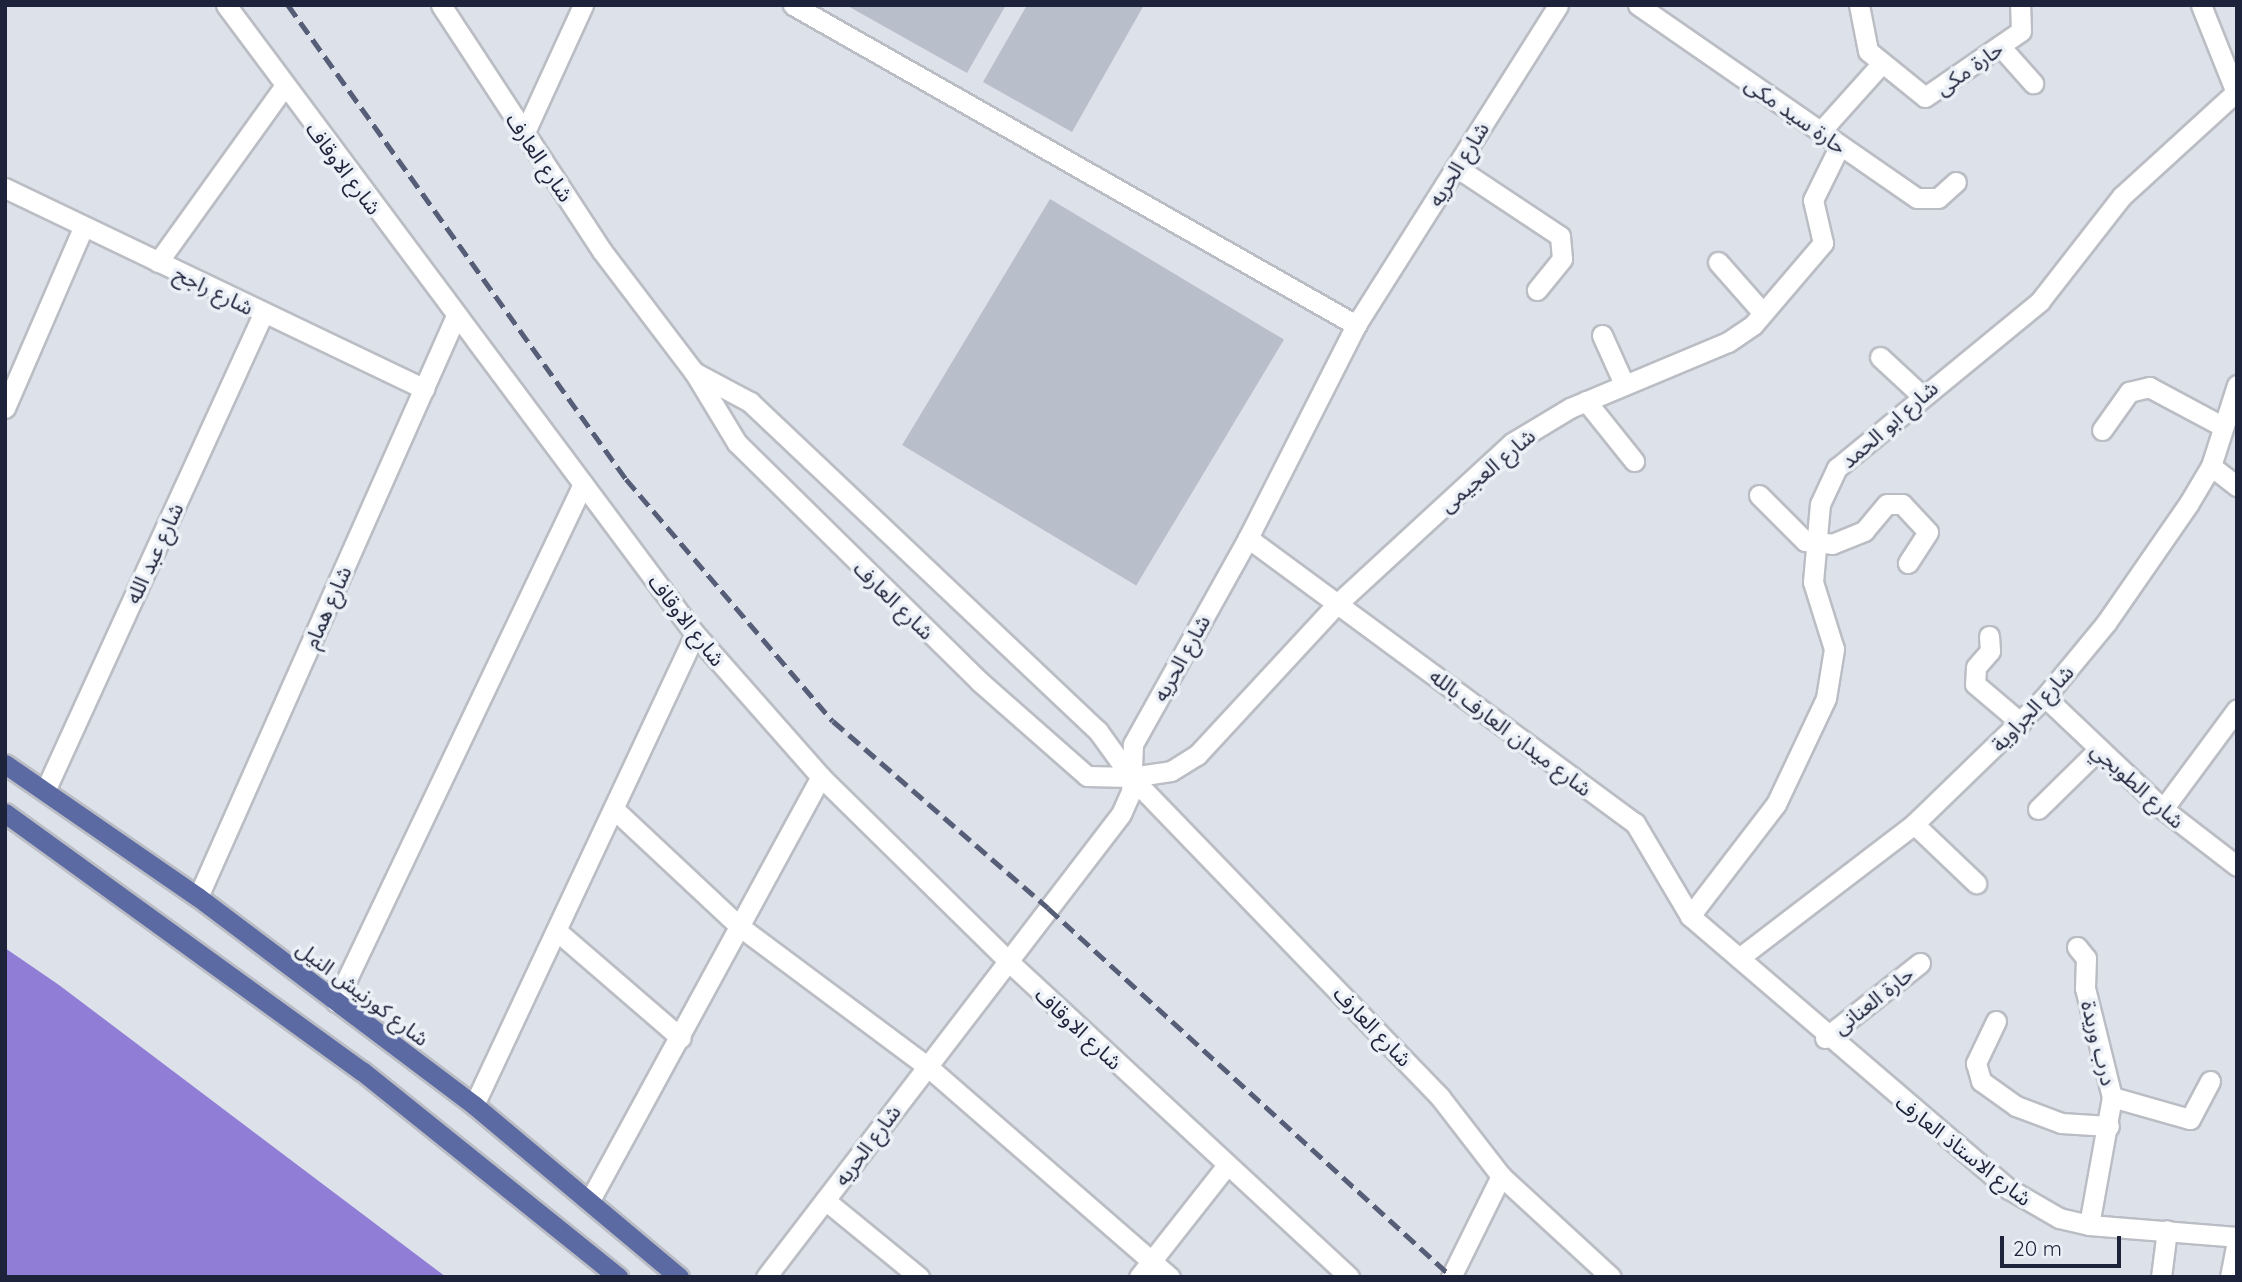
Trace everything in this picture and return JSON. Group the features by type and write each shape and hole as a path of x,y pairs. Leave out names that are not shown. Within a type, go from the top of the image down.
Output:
{"main road":[{"name":"شارع كورنيش النيل","path":"5,764 198,897 474,1105 679,1277"},
{"path":"5,813 352,1062 618,1277"}],"street":[{"name":"شارع الاوقاف","path":"226,5 283,88 695,634 821,777 1008,961 1349,1277"},
{"name":"شارع العارف","path":"441,5 524,134 694,372 737,443 979,681 1087,776 1131,777"},
{"path":"524,134 583,5"},
{"path":"793,5 1356,325"},
{"name":"شارع الحريه","path":"766,1277 1121,814 1131,777 1133,744 1248,538 1356,325 1558,5"},
{"name":"حارة سيد مكى","path":"1638,5 1923,200 1938,198 1956,182"},
{"name":"حارة مكى","path":"1860,5 1863,44 1928,97 2025,25 2020,5"},
{"path":"2201,5 2236,93"},
{"path":"2000,46 2033,83"},
{"path":"1821,131 1882,62"},
{"path":"158,262 283,88"},
{"name":"شارع ابو الحمد","path":"1690,916 1776,804 1826,698 1836,663 1813,582 1820,504 1837,468 1921,395 2040,301 2122,196 2236,93"},
{"name":"شارع العجيمى","path":"1131,777 1171,771 1197,755 1338,603 1512,443 1586,401 1728,342 1763,313 1823,243 1813,200 1840,145"},
{"path":"1455,167 1560,236 1562,259 1537,290"},
{"name":"شارع راجح","path":"5,188 82,230 158,262 424,389"},
{"path":"5,408 82,230"},
{"path":"1718,262 1763,313"},
{"name":"شارع عبد الله","path":"45,791 263,314"},
{"name":"شارع همام","path":"198,897 456,316"},
{"path":"1602,335 1624,384"},
{"path":"1880,357 1921,395"},
{"name":"شارع العارف","path":"694,372 750,402 1098,731 1131,777 1417,1071 1501,1176 1611,1277"},
{"name":"شارع الجراوية","path":"1739,958 1914,824 2045,697 2106,623 2211,466 2237,385"},
{"path":"2102,430 2129,392 2149,387 2222,426"},
{"path":"1586,401 1634,461"},
{"path":"2211,466 2237,486"},
{"path":"336,1002 583,484"},
{"path":"1759,495 1793,531 1815,542 1850,538 1888,504 1902,504 1928,532 1908,563"},
{"name":"شارع ميدان العارف بالله","path":"1248,538 1634,823 1690,916 1739,958"},
{"path":"474,1105 558,932 695,634"},
{"path":"1989,636 1990,651 1976,667 1975,684 2021,723"},
{"name":"شارع الطوبجي","path":"2045,697 2163,809 2237,866"},
{"path":"2163,809 2237,709"},
{"path":"2038,810 2098,750"},
{"path":"590,1200 681,1038 821,777"},
{"path":"615,810 739,926 928,1066 1170,1277"},
{"path":"1914,824 1976,883"},
{"path":"558,932 681,1038"},
{"name":"درب وريدة","path":"2077,947 2087,958 2085,988 2112,1097 2109,1126 2089,1225"},
{"name":"شارع الاستاذ العارف","path":"1739,958 1825,1038 2009,1189 2059,1218 2089,1225 2167,1230 2237,1240"},
{"name":"حارة العنانى","path":"1825,1038 1920,963"},
{"path":"1996,1021 1976,1063 1982,1081 2016,1106 2061,1123 2109,1126"},
{"path":"2112,1097 2190,1119 2210,1081"},
{"path":"1139,1277 1227,1165"},
{"path":"1451,1277 1501,1176"},
{"path":"825,1200 919,1277"},
{"path":"2161,1277 2167,1230"},
{"path":"2230,1277 2237,1240"}],"shaded area":[{"path":"5,948 59,985 446,1277 5,1277"}],"building":[{"path":"846,5 1006,5 967,73"},
{"path":"1027,5 1144,5 1072,132 983,82"},
{"path":"1050,199 1284,340 1136,586 902,445"}],"railway":[{"path":"288,5 626,479 833,721 1048,908 1452,1277"}]}
